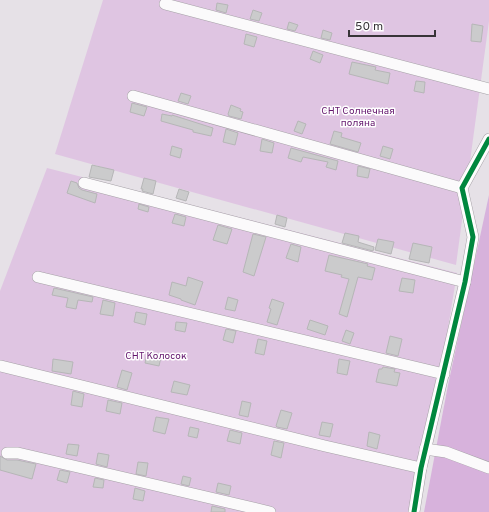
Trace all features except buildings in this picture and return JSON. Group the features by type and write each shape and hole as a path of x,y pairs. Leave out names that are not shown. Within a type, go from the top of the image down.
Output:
{"street":[{"path":"165,4 489,89"},
{"path":"133,96 462,188"},
{"path":"414,512 425,449 465,282 473,237 462,188 489,139"},
{"path":"84,183 465,282"},
{"path":"38,276 444,374"},
{"path":"1,366 288,437 421,468"},
{"path":"425,449 446,452 489,468"},
{"path":"7,453 25,455 270,512"}],"green space":[{"name":"СНТ Солнечная поляна","path":"103,0 489,0 489,21 456,265 55,154"},
{"name":"СНТ Колосок","path":"47,168 457,273 418,512 0,512 0,291"}],"shaded area":[{"path":"489,195 489,512 424,512 448,385"}],"cycle path":[{"path":"414,512 421,468 465,282 473,237 462,188 489,139"}]}
